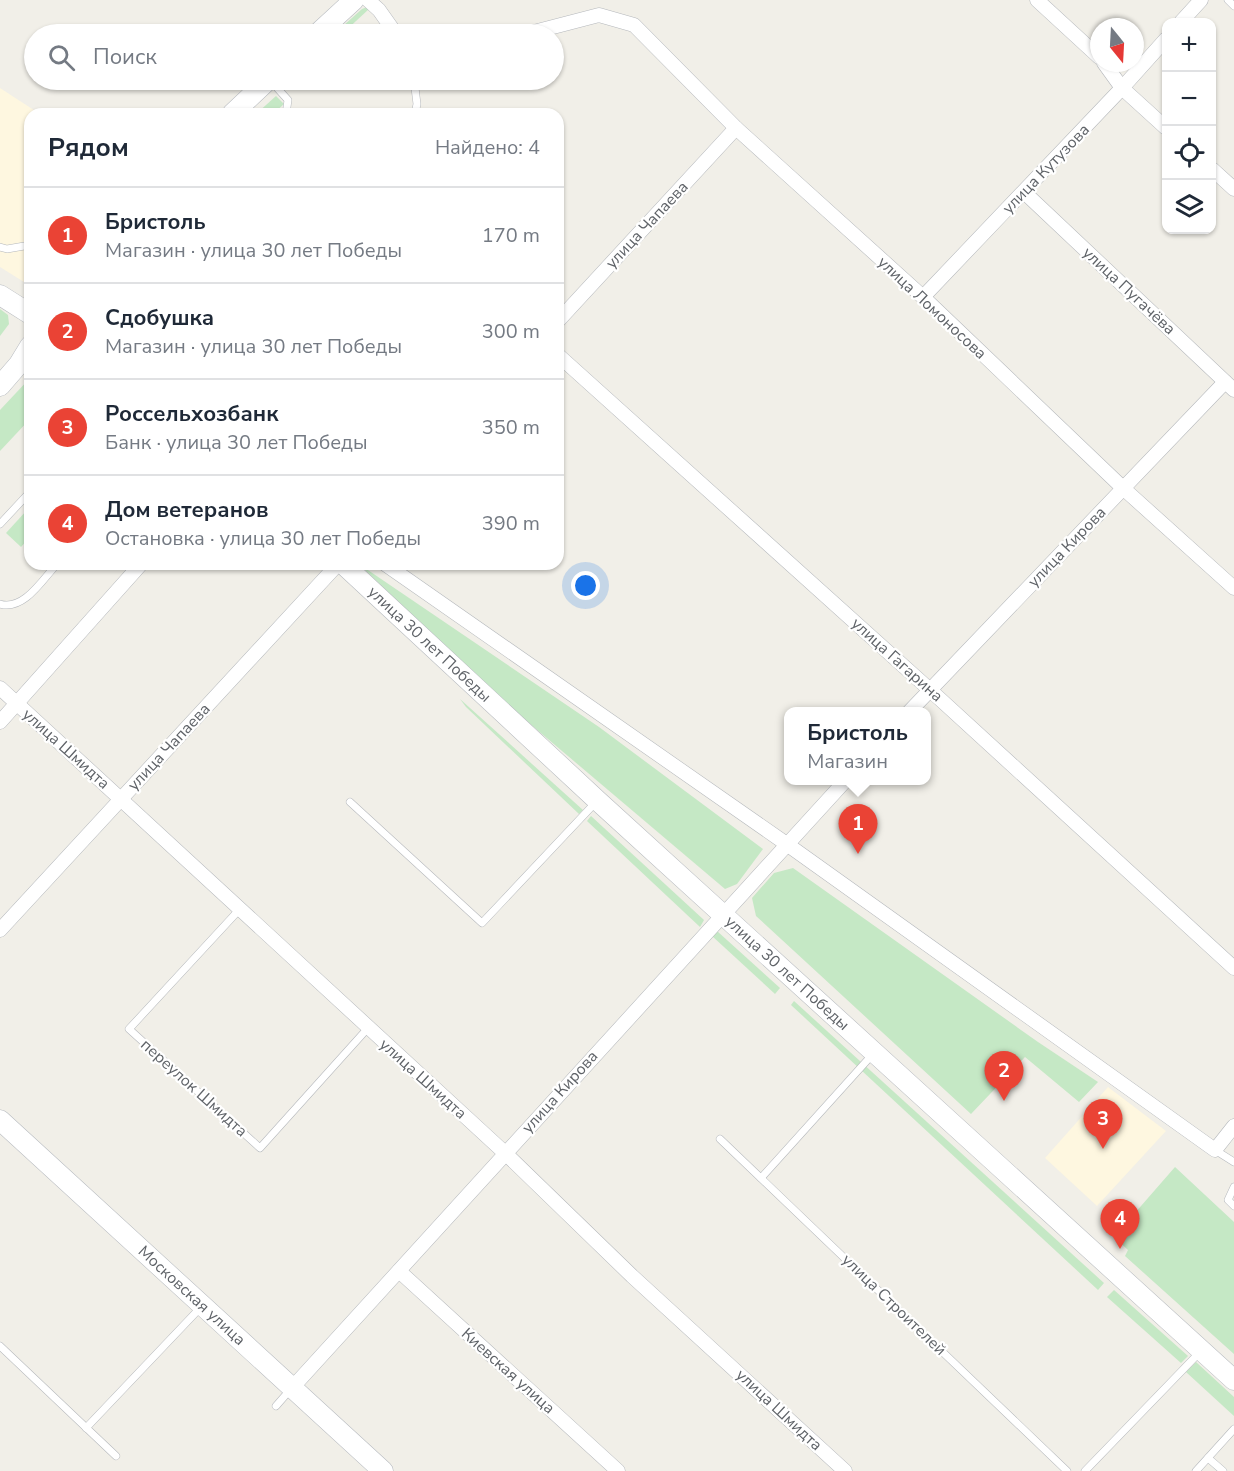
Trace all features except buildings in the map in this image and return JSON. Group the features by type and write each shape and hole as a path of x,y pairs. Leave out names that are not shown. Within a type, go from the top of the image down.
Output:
{"street":[{"path":"328,24 354,0"},
{"path":"369,0 389,24"},
{"path":"1037,0 1090,49"},
{"path":"1185,18 1201,0"},
{"name":"улица Ломоносова","path":"564,24 599,15 633,25 736,129 923,297 1124,489 1234,588"},
{"name":"улица Кутузова","path":"923,297 1162,44"},
{"path":"1110,72 1122,88 1165,126"},
{"path":"239,108 258,90"},
{"name":"улица Чапаева","path":"564,315 736,129"},
{"path":"1216,173 1234,189"},
{"name":"улица Пугачёва","path":"1024,192 1229,386"},
{"path":"0,295 24,310"},
{"path":"0,386 24,356"},
{"name":"улица Гагарина","path":"564,360 1234,968"},
{"name":"улица Кирова","path":"913,707 1124,489 1229,386"},
{"path":"0,722 136,570"},
{"name":"улица Чапаева","path":"0,930 332,570"},
{"name":"улица 30 лет Победы","path":"349,570 598,801 1234,1380"},
{"name":"улица 30 лет Победы","path":"394,570 788,845 1215,1149"},
{"name":"улица Шмидта","path":"0,688 505,1153 632,1276 845,1471"},
{"name":"улица Кирова","path":"292,1388 842,785"},
{"name":"Московская улица","path":"0,1120 383,1471"},
{"path":"1215,1149 1234,1126"},
{"name":"Киевская улица","path":"399,1271 618,1471"}],"lane":[{"path":"1228,0 1234,6"},
{"path":"278,90 288,100 287,108"},
{"path":"415,90 416,108"},
{"path":"0,247 7,249 24,246"},
{"path":"0,524 24,498"},
{"path":"0,604 13,605 23,600 51,570"},
{"path":"350,802 482,923 598,801"},
{"name":"переулок Шмидта","path":"239,910 129,1029 260,1148 368,1028"},
{"path":"761,1178 874,1053"},
{"name":"улица Строителей","path":"720,1139 1067,1471"},
{"path":"1215,1149 1234,1162"},
{"path":"1234,1187 1228,1200 1234,1206"},
{"path":"86,1428 203,1305"},
{"path":"0,1346 116,1456"},
{"path":"1085,1471 1201,1351"},
{"name":"улица Кирова","path":"276,1406 292,1388"},
{"path":"1196,1471 1234,1428"},
{"path":"1208,1458 1222,1471"}],"shaded area":[{"path":"0,88 31,108 24,108 24,282 0,267"},
{"path":"1108,1087 1166,1131 1097,1206 1045,1158"}],"green space":[{"path":"367,7 369,9 353,24 345,24"},
{"path":"276,96 284,104 280,108 263,108"},
{"path":"0,309 8,315 9,324 0,336"},
{"path":"24,384 24,425 0,451 0,410"},
{"path":"24,513 24,544 21,547 6,533"},
{"path":"365,570 599,727 763,849 737,884 725,889 477,679"},
{"path":"460,699 583,810 579,814"},
{"path":"591,816 704,920 700,927 587,821"},
{"path":"793,868 1098,1082 1079,1102 1025,1057 971,1114 756,916 752,898 774,873"},
{"path":"717,931 780,988 775,994 712,936"},
{"path":"794,1001 1104,1283 1098,1290 791,1005"},
{"path":"1175,1167 1234,1222 1234,1354 1125,1256 1128,1250 1114,1237"},
{"path":"1114,1290 1188,1356 1181,1363 1107,1297"},
{"path":"1196,1362 1234,1397 1234,1416 1186,1372"}],"place":[{"name":"Бристоль","path":"858,854"},
{"name":"Сдобушка","path":"1004,1101"},
{"name":"Россельхозбанк","path":"1103,1149"},
{"name":"Дом ветеранов","path":"1120,1249"}]}
